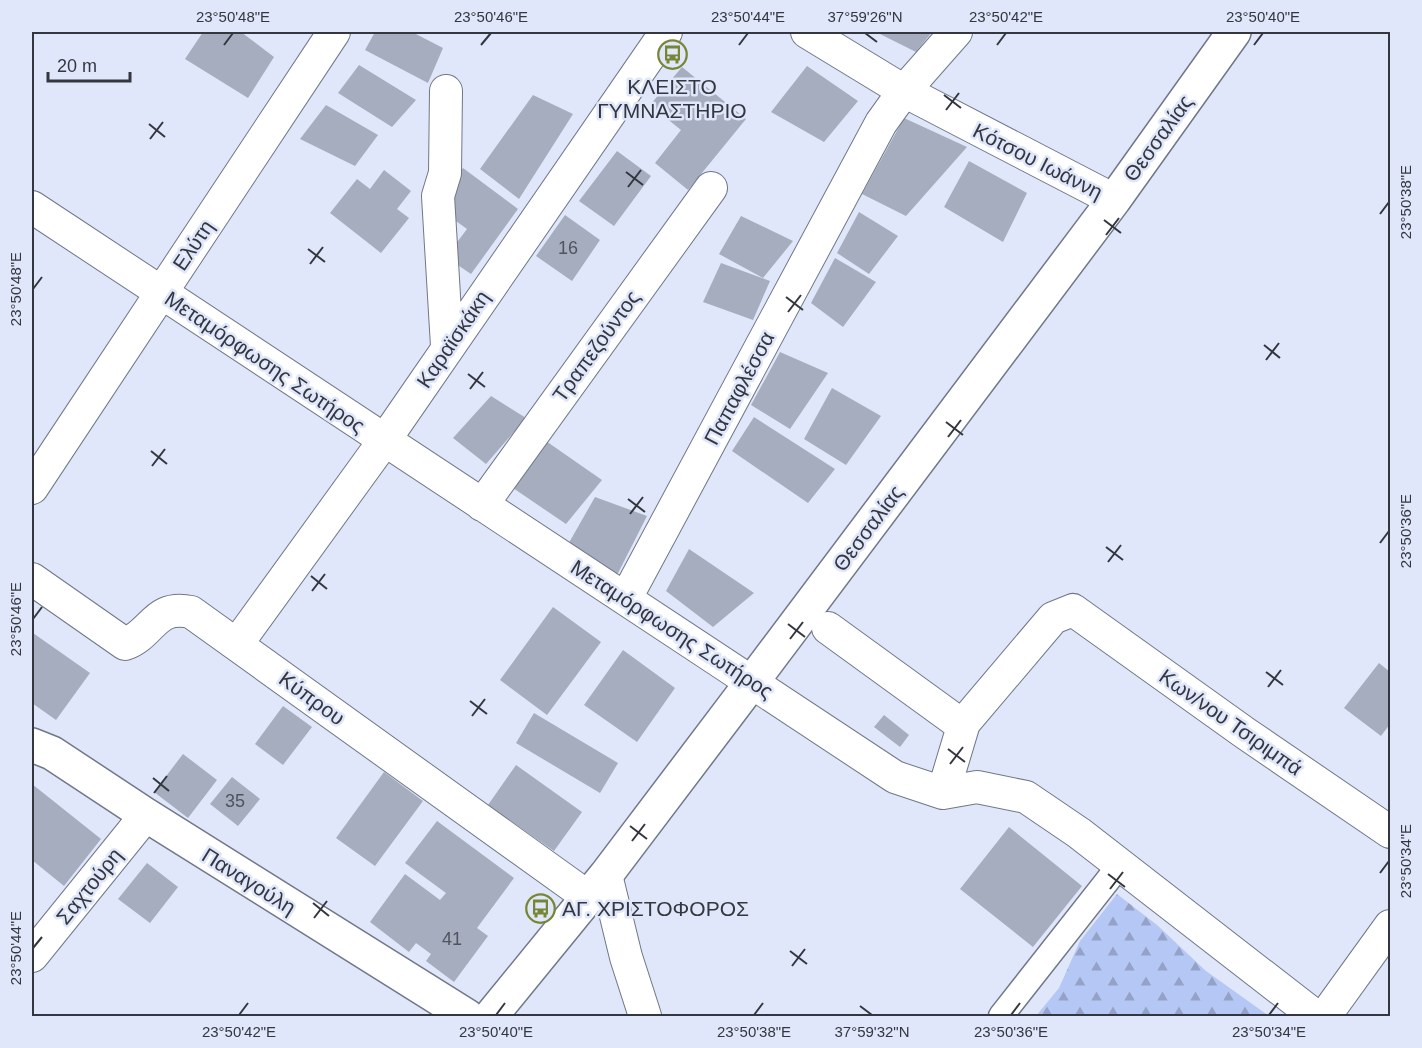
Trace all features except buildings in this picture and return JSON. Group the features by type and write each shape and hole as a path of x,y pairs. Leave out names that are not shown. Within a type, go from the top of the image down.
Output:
{"street":[{"name":"Ελύτη","path":"32,489 334,32"},
{"name":"Καραϊσκάκη","path":"237,644 384,441 447,346 666,32"},
{"name":"Κότσου Ιωάννη","path":"807,32 904,91 1114,200"},
{"name":"Παπαφλέσσα","path":"626,598 881,123 904,91 956,32"},
{"name":"Θεσσαλίας","path":"491,1017 597,886 752,682 1114,200 1234,32"},
{"path":"446,91 444,173 438,196 447,346"},
{"name":"Τραπεζούντος","path":"482,505 711,188"},
{"name":"Μεταμόρφωσης Σωτήρος","path":"32,207 895,777 943,793 977,787 1026,797 1079,833 1315,1017"},
{"name":"Κύπρου","path":"32,579 121,642 134,640 161,615 180,610 191,612 597,886"},
{"name":"Κων/νου Τσιριμπά","path":"963,726 1053,618 1073,610 1390,832"},
{"path":"828,628 963,726 943,793"},
{"name":"Παναγούλη","path":"32,745 52,753 146,815 468,1017"},
{"name":"Σαχτούρη","path":"32,956 146,815"},
{"path":"1001,1017 1119,866"},
{"path":"597,886 626,957 645,1017"},
{"path":"1325,1017 1390,926"}],"green space":[{"path":"1117,894 1157,925 1206,971 1269,1016 1036,1016 1059,988 1080,941"}],"place":[{"name":"ΚΛΕΙΣΤΟ ΓΥΜΝΑΣΤΗΡΙΟ","path":"672,55"},
{"name":"ΑΓ. ΧΡΙΣΤΟΦΟΡΟΣ","path":"541,908"}]}
